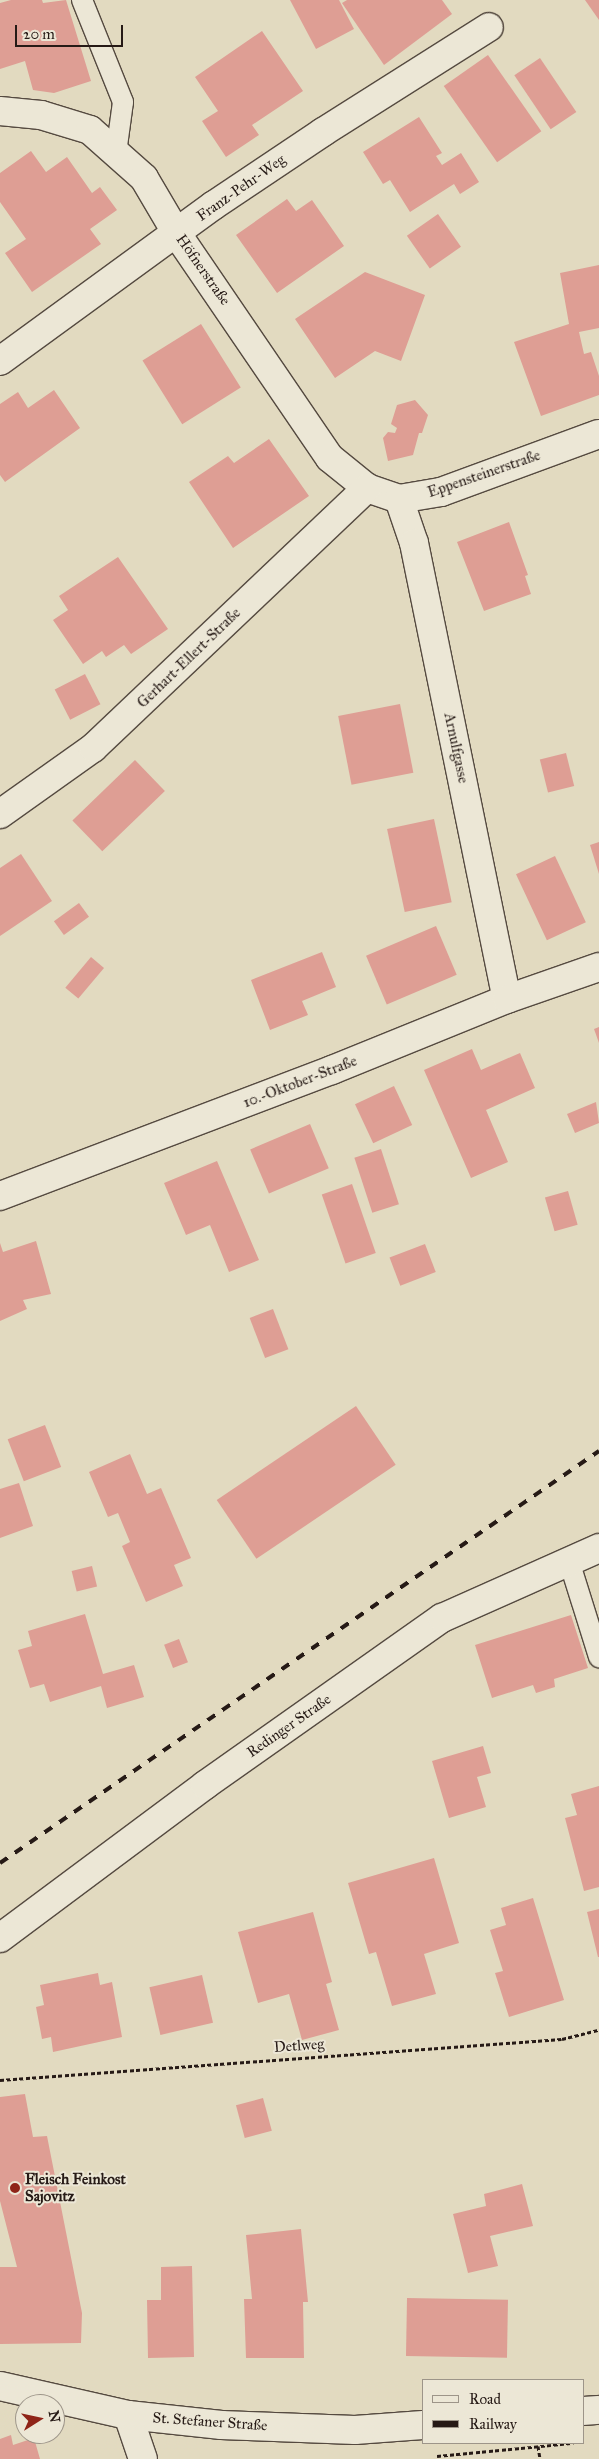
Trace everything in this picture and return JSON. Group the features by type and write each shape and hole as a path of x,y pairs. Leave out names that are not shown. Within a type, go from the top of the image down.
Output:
{"street":[{"name":"Franz-Pehr-Weg","path":"0,361 178,234 214,204 322,132 489,27"},
{"name":"Höfnerstraße","path":"0,111 40,115 90,130 144,178 178,234 330,458 367,488"},
{"name":"Eppensteinerstraße","path":"367,488 400,499 441,492 599,434"},
{"name":"Gerhart-Ellert-Straße","path":"0,814 93,748 367,488"},
{"name":"Arnulfgasse","path":"400,499 414,543 507,998"},
{"name":"10.-Oktober-Straße","path":"0,1196 332,1070 507,998 599,967"},
{"name":"Redinger Straße","path":"0,1938 205,1785 442,1618 599,1548"},
{"name":"St. Stefaner Straße","path":"0,2386 128,2415 221,2425 355,2430 422,2425"},
{"path":"584,2411 599,2410"},
{"path":"128,2415 143,2459"}],"lane":[{"path":"82,0 123,102 116,153"},
{"path":"569,1561 599,1657"}],"path":[{"name":"Detlweg","path":"0,2080 562,2039 599,2030"},
{"path":"538,2446 540,2459"}],"building":[{"path":"11,0 42,0 43,3 66,0 91,81 54,93 33,90 25,61 0,69 0,3"},
{"path":"290,0 339,0 354,29 316,49"},
{"path":"347,0 442,0 452,14 384,65 342,3"},
{"path":"585,0 599,0 599,20"},
{"path":"262,31 303,91 252,125 259,135 226,157 202,121 218,111 195,77"},
{"path":"488,55 541,131 497,162 444,86"},
{"path":"540,58 576,112 551,129 514,75"},
{"path":"419,117 442,153 436,156 442,165 461,153 479,182 460,194 454,184 410,212 390,180 383,184 363,152"},
{"path":"31,151 46,172 67,157 92,193 100,187 117,210 90,229 101,244 32,292 5,253 26,239 0,202 0,173"},
{"path":"287,199 296,211 312,200 344,246 277,293 236,235"},
{"path":"438,214 461,247 430,269 407,236"},
{"path":"599,265 599,328 579,332 584,354 591,352 599,376 599,395 541,416 514,342 569,324 560,273"},
{"path":"365,272 425,295 401,361 375,351 335,378 295,319"},
{"path":"201,324 241,388 182,424 142,361"},
{"path":"54,390 80,428 5,482 0,475 0,404 18,392 28,408"},
{"path":"415,400 428,415 422,433 419,433 413,455 388,461 383,438 388,432 395,433 397,428 391,424 397,405"},
{"path":"269,439 309,496 233,548 189,482 228,456 234,463"},
{"path":"509,522 528,575 525,576 531,594 484,611 457,542"},
{"path":"118,557 168,629 131,654 124,645 106,657 102,651 83,664 53,620 68,610 59,596"},
{"path":"85,674 100,704 70,720 55,689"},
{"path":"400,704 413,773 352,785 338,716"},
{"path":"566,753 574,786 548,793 540,760"},
{"path":"135,760 165,791 102,851 72,820"},
{"path":"434,819 452,902 405,912 387,829"},
{"path":"599,842 599,874 590,845"},
{"path":"21,854 52,901 0,936 0,868"},
{"path":"555,856 586,922 547,940 516,874"},
{"path":"79,903 89,917 64,935 54,921"},
{"path":"436,926 457,975 387,1004 366,956"},
{"path":"322,952 336,987 302,1001 308,1015 270,1030 251,980"},
{"path":"91,957 104,968 78,999 65,988"},
{"path":"599,1027 599,1043 594,1029"},
{"path":"472,1049 481,1070 520,1053 535,1088 486,1110 508,1162 471,1178 424,1070"},
{"path":"394,1086 412,1125 373,1143 355,1104"},
{"path":"596,1102 599,1123 575,1133 567,1114"},
{"path":"310,1124 329,1168 269,1194 250,1149"},
{"path":"381,1149 399,1204 372,1213 354,1158"},
{"path":"217,1161 259,1260 229,1272 210,1225 186,1235 164,1183"},
{"path":"352,1184 376,1253 346,1263 322,1194"},
{"path":"568,1191 578,1225 555,1231 545,1198"},
{"path":"36,1241 51,1294 23,1300 27,1309 0,1321 0,1243 3,1252"},
{"path":"425,1244 436,1272 400,1286 390,1258"},
{"path":"273,1309 288,1349 265,1358 250,1318"},
{"path":"356,1406 396,1465 256,1559 217,1500"},
{"path":"45,1425 61,1467 24,1481 8,1439"},
{"path":"130,1454 147,1494 161,1488 191,1558 174,1565 183,1586 146,1602 122,1546 130,1542 118,1513 108,1517 89,1472"},
{"path":"19,1483 33,1526 0,1538 0,1489"},
{"path":"92,1566 97,1586 77,1591 72,1571"},
{"path":"85,1614 103,1674 134,1665 144,1697 107,1708 101,1686 50,1702 44,1684 30,1688 18,1650 32,1646 28,1631"},
{"path":"571,1615 588,1668 554,1679 555,1687 536,1693 533,1685 492,1698 475,1645"},
{"path":"179,1639 188,1662 173,1668 164,1645"},
{"path":"483,1746 491,1773 477,1777 486,1807 449,1818 432,1761"},
{"path":"599,1786 599,1887 584,1891 565,1818 577,1815 571,1794"},
{"path":"434,1858 459,1943 424,1954 436,1994 392,2006 376,1952 369,1954 348,1883"},
{"path":"533,1898 564,2000 509,2017 495,1973 503,1971 490,1930 506,1925 501,1908"},
{"path":"599,1909 599,1957 598,1957 587,1912"},
{"path":"313,1912 332,1982 326,1984 339,2030 302,2040 289,1994 258,2003 238,1932"},
{"path":"98,1973 100,1985 112,1982 122,2037 53,2052 51,2037 42,2039 36,2007 44,2005 40,1985"},
{"path":"202,1975 213,2023 160,2035 149,1987"},
{"path":"25,2094 33,2137 47,2136 82,2313 81,2343 0,2344 0,2267 17,2267 0,2201 0,2097"},
{"path":"263,2098 272,2131 245,2138 236,2105"},
{"path":"522,2184 533,2226 490,2236 498,2266 468,2273 453,2214 486,2206 484,2194"},
{"path":"301,2229 308,2302 303,2302 304,2358 246,2358 244,2299 252,2299 246,2235"},
{"path":"192,2266 194,2357 148,2358 147,2300 161,2300 161,2267"},
{"path":"407,2298 508,2300 507,2358 406,2356"},
{"path":"11,2435 13,2445 36,2444 40,2459 0,2459 0,2439"}],"railway":[{"path":"0,1863 599,1451"}],"place":[{"name":"Fleisch Feinkost Sajovitz","path":"15,2188"}]}
